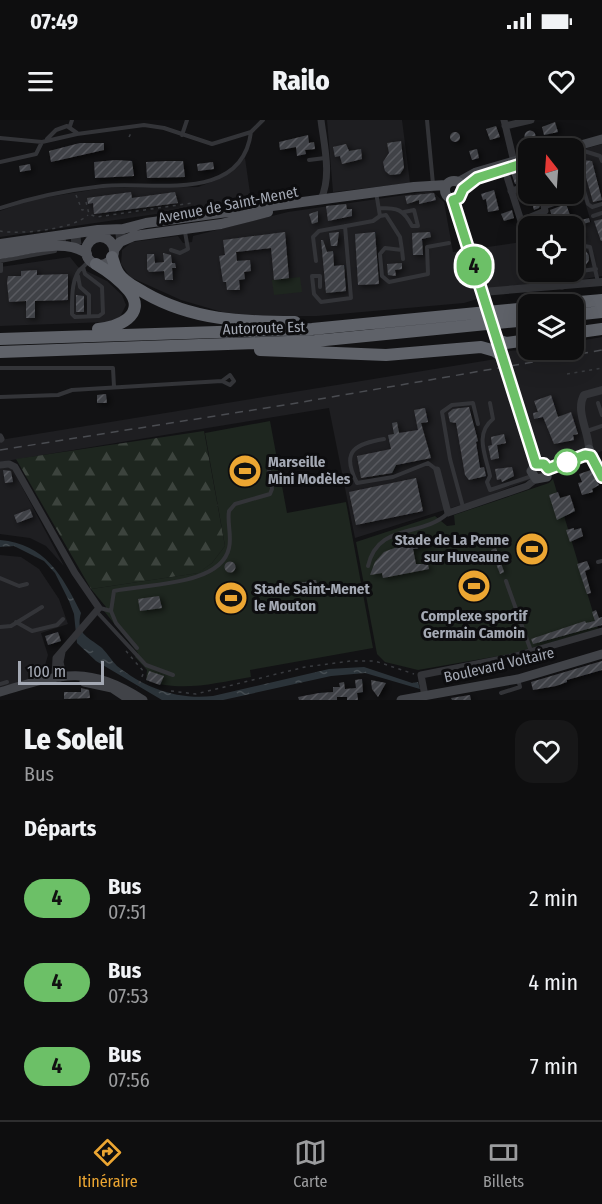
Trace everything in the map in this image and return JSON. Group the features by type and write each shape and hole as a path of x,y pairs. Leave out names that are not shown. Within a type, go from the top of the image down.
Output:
{"highway":[{"path":"113,253 119,275 125,281 154,297 211,318 285,322 464,315"},
{"path":"0,336 112,328 126,322 134,309 133,298 110,272 89,261"},
{"path":"584,302 602,300"},
{"name":"Autoroute Est","path":"0,336 312,329 518,309"},
{"path":"584,314 602,312"},
{"name":"Autoroute Est","path":"0,352 315,341 518,321"},
{"path":"584,331 602,329"},
{"path":"497,339 506,343 518,341"},
{"path":"168,347 386,355 481,347 501,355 518,345"}],"main road":[{"path":"584,144 602,139"},
{"path":"319,201 329,192 376,194 433,184 459,198 461,185 476,172 505,170 518,161"},
{"path":"514,163 518,163"},
{"path":"461,185 450,182 448,193 536,464"},
{"path":"319,201 428,188 448,193"},
{"name":"Avenue de Saint-Menet","path":"113,253 130,237 186,233 272,210 319,201"},
{"name":"Avenue de Saint-Menet","path":"0,244 52,240 157,226 319,201"},
{"path":"157,226 272,210"},
{"name":"Avenue de Saint-Menet","path":"108,239 157,226"},
{"path":"100,237 108,239 113,253 105,263 89,261 73,246 0,252 52,240 100,237"},
{"path":"89,261 88,243 92,239"},
{"path":"548,469 588,453 602,477"},
{"path":"536,464 544,464 548,469"},
{"path":"536,464 531,471 534,478 545,479 548,469"},
{"name":"Boulevard Voltaire","path":"401,700 518,678 602,654"},
{"path":"0,699 60,678"},
{"path":"0,692 60,678 99,678 114,682 143,700"}],"street":[{"path":"321,120 329,192"},
{"path":"514,163 504,123 531,120"},
{"path":"505,170 519,216"},
{"path":"511,191 518,189"},
{"path":"533,216 544,211 547,204"},
{"path":"538,282 539,287"},
{"path":"562,282 562,286"},
{"path":"483,295 539,287 600,283"},
{"path":"588,453 587,431 580,406 584,396 602,390"},
{"path":"0,465 9,464 15,467 98,610 66,647 60,662 60,678"},
{"path":"437,470 448,513 527,486 534,478"},
{"path":"425,696 421,675 531,652 602,631"}],"lane":[{"path":"70,126 72,120"},
{"path":"182,135 187,120"},
{"path":"0,138 45,141 77,134 144,125 164,128 212,144 251,132 263,120"},
{"path":"428,120 433,184"},
{"path":"70,126 77,134"},
{"path":"0,162 36,154 56,130 70,126"},
{"path":"0,208 43,194 122,185 189,186 208,182 231,169 244,155 249,146 251,132"},
{"path":"584,151 601,157"},
{"path":"309,160 325,158"},
{"path":"584,191 588,204 592,207 602,204"},
{"path":"376,194 380,216"},
{"path":"379,208 398,208 404,212 412,226 418,226 414,210 404,212"},
{"path":"593,216 602,213"},
{"path":"316,261 313,237 319,231 373,221 386,215 400,237 403,259"},
{"path":"320,287 320,276 312,276 314,294 321,302 351,298 345,226"},
{"path":"186,233 191,244"},
{"path":"171,250 180,253 188,249 186,233"},
{"path":"402,250 385,248 380,254 382,276 389,282 429,274 427,247 448,243"},
{"path":"2,271 0,261 73,246"},
{"path":"584,246 590,247 600,283"},
{"path":"89,261 85,274 102,287 102,315 75,317 72,314 74,285 78,271 89,261"},
{"path":"584,271 596,269"},
{"path":"78,276 80,287 89,295 89,316"},
{"path":"0,368 113,368 114,387"},
{"path":"0,397 58,395 72,390 222,381"},
{"path":"464,507 450,459 442,412 452,405 473,403 478,424"},
{"path":"490,403 493,419 484,426 481,433 490,476 487,482 490,490 534,478"},
{"path":"598,403 602,415"},
{"path":"587,431 602,426"},
{"path":"384,439 360,444 353,448 350,456 357,483 393,477 428,463 437,470"},
{"path":"137,648 116,623 111,611 114,591 199,577 217,567 229,548 229,511 235,504 270,494 272,489 269,470"},
{"path":"368,566 372,550 387,537 440,520 448,513"},
{"path":"0,578 19,586 27,584"},
{"path":"506,581 531,652"},
{"path":"0,627 16,622 42,607"},
{"path":"98,610 111,611"},
{"path":"98,610 118,636 146,665 173,675"},
{"path":"16,622 32,631 57,625 63,619"},
{"path":"501,693 519,687 518,678"},
{"path":"0,684 7,682"}],"path":[{"path":"129,137 133,135 132,130"},
{"path":"505,170 518,172"},
{"path":"68,191 78,196 82,210 87,209"},
{"path":"86,202 89,214 97,217 192,203"},
{"path":"0,231 26,231 76,224 89,214"},
{"path":"567,374 602,368"},
{"path":"118,636 118,641 144,672 143,679 133,694"},
{"path":"171,691 196,694 305,667 351,662 375,661 421,675"}],"shaded area":[{"path":"327,120 402,120 410,183 333,192"},
{"path":"602,144 602,276 584,279 584,224 591,222 584,199 584,149"},
{"path":"245,158 251,200 0,237 0,211 30,200 103,188 198,187 219,179"},
{"path":"432,191 444,202 453,252 518,242 518,282 566,282 494,294 464,303 317,316 253,316 222,312 181,300 130,277 121,264 122,250 132,242 178,236 183,243 192,242 193,236 288,212"},
{"path":"70,257 78,267 107,281 122,295 126,305 120,317 107,322 0,326 0,267"},
{"path":"602,337 602,451 483,498 355,538 329,408 0,462 0,440 496,359 503,376 510,374 505,358 509,351 518,350 518,360 584,360 584,340"},
{"path":"0,468 12,468 64,566 46,546 30,538 0,534"},
{"path":"0,555 21,557 39,569 59,599 68,624 41,633 48,655 42,676 0,688"}],"green space":[{"path":"300,277 302,292 274,295 272,280"},
{"name":"Stade Saint-Menet le Mouton","path":"270,421 287,513 346,502 373,648 250,670 251,677 211,684 172,686 146,680 147,670 135,657 138,653 104,611 106,607 91,589 198,573 212,563 225,546 205,433"},
{"path":"204,431 225,546 212,563 199,573 91,589 16,459"},
{"name":"Complexe sportif Germain Camoin","path":"553,479 598,629 510,654 418,670 385,662 377,654 356,542 435,516 447,526 455,525 454,515 549,483"}],"water":[{"path":"0,540 29,548 50,564 67,586 81,613 80,626 84,634 102,648 117,666 139,681 162,691 187,696 213,696 329,669 364,667 412,683 418,682 420,689 365,673 331,676 223,700 162,700 96,661 77,643 74,614 55,573 44,561 14,546 0,547"}],"building":[{"path":"555,122 558,132 544,135 542,127"},
{"path":"496,126 500,137 490,140 486,129"},
{"path":"530,130 534,132 535,138 525,138 526,132"},
{"path":"455,132 459,133 459,141 455,142 451,141 450,137 451,133"},
{"path":"308,135 309,143 314,142 315,149 305,150 306,154 297,156 296,147 280,150 279,142"},
{"path":"401,141 404,168 400,174 390,175 385,171 383,162 389,153 387,143"},
{"path":"80,143 104,143 104,150 51,162 49,151"},
{"path":"346,144 349,151 361,149 362,159 342,164 340,156 335,157 333,147"},
{"path":"477,149 479,158 472,160 469,151"},
{"path":"584,160 592,161 602,200 593,202 584,170"},
{"path":"132,161 134,176 95,178 94,162"},
{"path":"183,161 185,177 147,178 146,162"},
{"path":"213,162 214,169 198,171 197,164"},
{"path":"30,164 31,170 20,172 19,166"},
{"path":"518,170 518,183 515,184 511,172"},
{"path":"494,190 499,210 488,212 486,199 483,200 481,194"},
{"path":"131,192 132,198 175,192 178,203 94,214 93,203 88,204 87,198"},
{"path":"434,193 436,200 419,204 419,200 407,204 405,196"},
{"path":"346,204 347,209 352,209 352,216 328,221 326,206"},
{"path":"532,204 541,204 539,208 534,210"},
{"path":"566,204 570,215 552,216 550,210"},
{"path":"512,210 514,218 504,221 501,214"},
{"path":"318,211 318,222 312,224 309,214"},
{"path":"589,218 590,222 584,224 584,219"},
{"path":"602,219 602,241 601,241 594,221"},
{"path":"285,232 289,278 274,280 271,248 236,252 237,261 250,260 251,271 244,272 245,279 239,280 240,290 227,290 226,282 223,282 219,256 225,255 223,240"},
{"path":"339,232 337,246 331,246 329,233"},
{"path":"375,232 379,284 358,285 355,234"},
{"path":"430,232 431,237 422,239 423,255 413,255 412,233"},
{"path":"321,240 327,252 333,251 334,266 344,265 346,291 326,293"},
{"path":"584,251 588,255 588,261 584,265"},
{"path":"163,253 171,255 172,263 175,263 176,268 172,268 173,280 165,280 164,271 149,272 147,269 147,254 154,254 155,263 164,262"},
{"path":"402,263 402,269 395,270 396,276 388,275 387,264"},
{"path":"37,270 37,275 68,274 68,300 35,301 35,318 26,318 26,301 9,302 8,276 21,276 21,271"},
{"path":"76,295 84,296 84,312 76,312"},
{"path":"106,394 107,403 97,403 97,395"},
{"path":"551,395 558,417 571,412 578,434 573,435 574,440 554,444 543,417 534,419 533,413 538,412 534,401"},
{"path":"469,407 478,441 476,442 480,468 484,467 486,476 469,480 465,475 456,423 450,422 448,413 453,409"},
{"path":"425,408 428,422 421,423 431,458 396,465 392,473 361,478 357,456 391,449 388,435 394,434 392,423 397,422 399,433 418,430 414,410"},
{"path":"504,434 506,443 497,445 499,458 491,460 488,446 492,445 491,437"},
{"path":"512,467 514,476 502,482 501,479 497,480 495,469"},
{"path":"3,470 11,471 13,482 5,483"},
{"path":"591,470 599,485 592,489 593,492 582,495 578,483 582,482 579,474"},
{"path":"416,478 423,511 356,525 349,492"},
{"path":"558,492 560,498 570,495 575,511 557,520 549,495"},
{"path":"30,509 33,517 17,523 14,515"},
{"path":"574,528 574,530 581,528 583,536 570,542 566,530"},
{"path":"423,537 429,537 430,546 413,549 416,564 428,564 429,569 383,578 382,573 370,575 375,562 384,552"},
{"path":"496,548 504,572 500,574 491,550"},
{"path":"230,561 236,567 230,573 224,567"},
{"path":"587,561 590,569 585,571 591,593 587,594 577,564"},
{"path":"316,580 317,584 275,592 274,588"},
{"path":"159,596 162,608 140,611 138,599"},
{"path":"596,610 599,618 602,617 602,625 533,644 531,639 585,621 586,623 595,621 592,612"},
{"path":"58,632 61,641 48,645 45,636"},
{"path":"602,661 602,670 567,680 556,686 533,690 531,682"},
{"path":"149,671 164,676 160,685 146,680"},
{"path":"362,679 363,692 357,693 358,700 337,697 337,700 299,700 298,697 333,692 333,687 340,687 339,683 344,682 345,689 356,688 355,680"},
{"path":"371,680 386,683 378,697 372,689"},
{"path":"81,688 89,690 90,698 64,699 64,692 81,692"},
{"path":"470,695 471,700 452,700 451,698"}],"tunnel":[{"path":"56,242 131,233"}],"railway":[{"path":"0,450 291,404 602,350"}],"bus line":[{"name":"4","path":"518,165 484,175 471,182 463,189 462,195 453,200 455,210 536,464 544,464 548,469 585,455 591,456 602,477"}],"place":[{"name":"Marseille Mini Modèles","path":"245,471"},
{"name":"Stade de La Penne sur Huveaune","path":"532,549"},
{"name":"Complexe sportif Germain Camoin","path":"474,586"},
{"name":"Stade Saint-Menet le Mouton","path":"231,598"}]}
